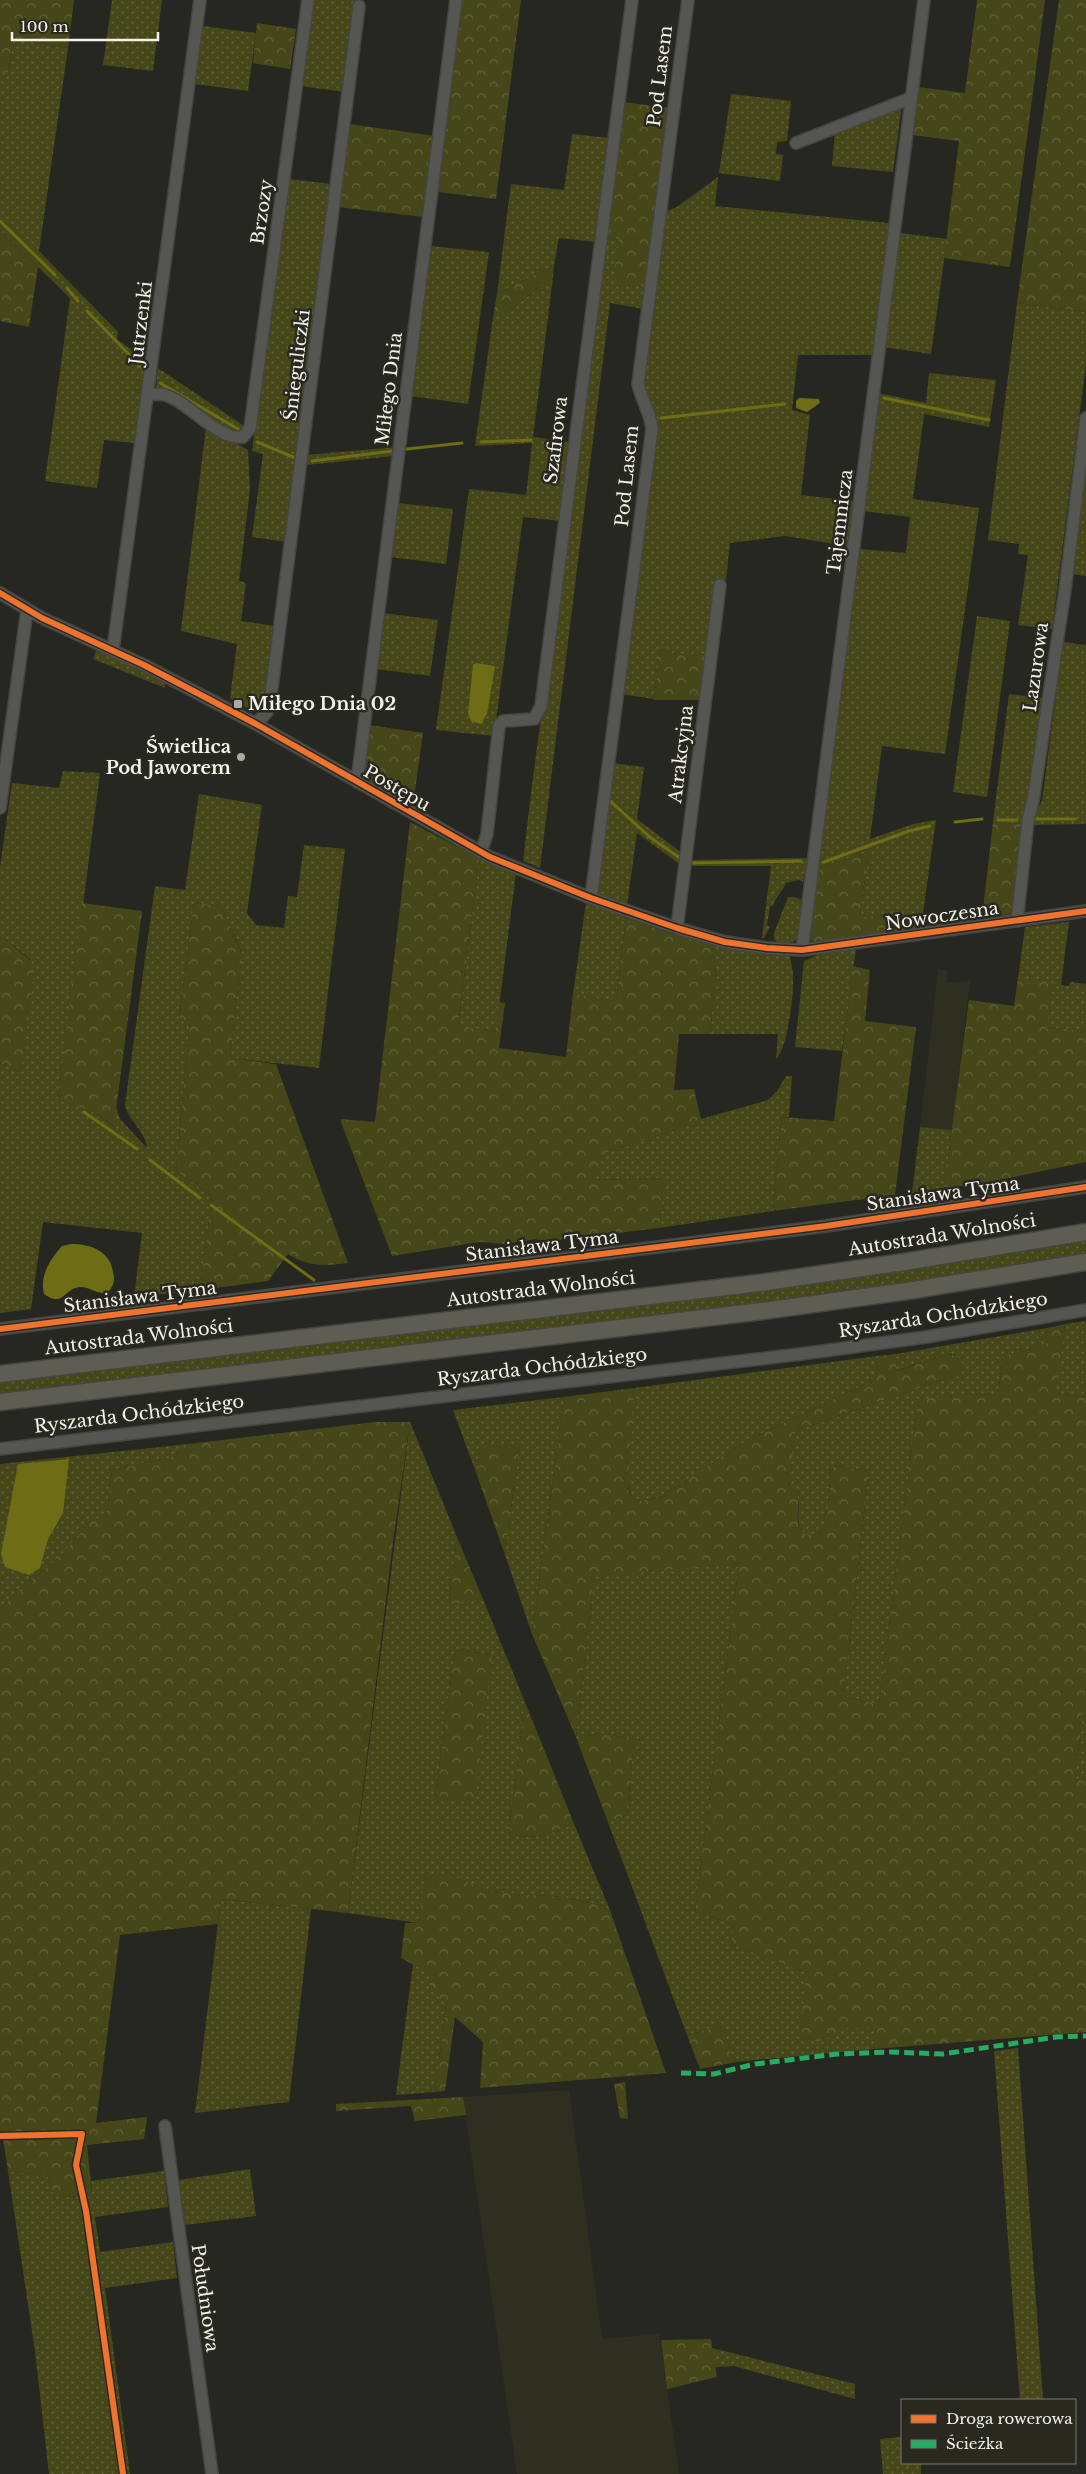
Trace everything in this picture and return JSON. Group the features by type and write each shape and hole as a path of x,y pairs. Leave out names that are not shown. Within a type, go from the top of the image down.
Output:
{"highway":[{"name":"Autostrada Wolności","path":"0,1374 760,1283 904,1262 1086,1232"},
{"path":"0,1402 754,1313 1086,1262"}],"street":[{"name":"Jutrzenki","path":"113,650 149,394 200,0"},
{"name":"Brzozy","path":"149,394 166,395 224,432 237,438 243,437 250,428 308,0"},
{"name":"Miłego Dnia","path":"357,782 456,0"},
{"name":"Szafirowa","path":"481,852 486,834 499,726 503,721 534,720 541,706 632,0"},
{"name":"Pod Lasem","path":"591,898 652,429 652,420 640,398 638,384 688,0"},
{"name":"Tajemnicza","path":"802,950 924,0"},
{"name":"Śnieguliczki","path":"256,724 267,712 270,703 308,418 359,6"},
{"path":"796,143 912,98"},
{"name":"Lazurowa","path":"1017,921 1028,820 1041,756 1065,590 1086,418"},
{"name":"Atrakcyjna","path":"677,928 720,585"},
{"name":"Postępu","path":"0,593 27,610 113,650 256,724 481,852 591,898 677,928 725,942 767,948 802,950"},
{"path":"0,808 27,610"},
{"name":"Nowoczesna","path":"802,950 1086,911"},
{"name":"Stanisława Tyma","path":"0,1329 826,1226 1086,1187"},
{"name":"Ryszarda Ochódzkiego","path":"0,1449 792,1355 936,1335 1086,1310"},
{"name":"Południowa","path":"165,2126 212,2474"}],"shaded area":[{"path":"799,398 819,399 820,403 807,412 796,408 796,401"},
{"path":"476,663 495,666 487,714 481,724 471,721 468,713 473,665"},
{"path":"938,970 947,970 947,983 970,981 952,1130 920,1127"},
{"path":"71,1244 86,1245 104,1254 111,1265 114,1277 109,1291 101,1293 79,1287 74,1288 63,1297 55,1299 44,1294 43,1281 50,1262 62,1246"},
{"path":"69,1459 63,1513 48,1539 40,1568 29,1575 5,1567 1,1554 18,1464"},
{"path":"569,2090 602,2339 659,2334 679,2474 517,2474 463,2097"}],"green space":[{"path":"0,0 74,0 68,48 13,39 8,76 0,74"},
{"path":"112,0 162,0 153,71 103,65"},
{"path":"312,0 356,0 344,92 301,86"},
{"path":"462,0 521,0 496,199 437,192"},
{"path":"977,0 1045,0 1010,267 944,258 959,141 912,135 918,87 965,93"},
{"path":"1059,0 1086,0 1086,312 1017,303"},
{"path":"257,23 296,29 290,69 253,63"},
{"path":"203,26 256,33 248,91 195,84"},
{"path":"13,39 68,48 39,251 118,332 117,339 146,361 135,443 104,440 97,488 45,481 70,298 0,230 0,74 8,76"},
{"path":"731,94 791,101 787,141 777,142 776,154 783,155 780,181 719,173"},
{"path":"622,102 669,108 646,286 613,283 619,236 604,243"},
{"path":"902,104 893,172 832,166 835,131"},
{"path":"349,124 435,136 424,217 338,207"},
{"path":"572,134 610,138 596,242 559,238 554,265 497,294 511,184 564,190"},
{"path":"718,177 715,206 889,223 872,355 798,355 792,410 810,415 801,495 853,501 847,546 785,536 730,543 726,580 718,578 709,653 690,655 660,650 654,699 620,694 656,424 641,384 665,212 677,207"},
{"path":"289,179 332,184 286,542 252,537 263,454 252,451"},
{"path":"0,230 38,267 29,327 0,321"},
{"path":"900,233 947,239 931,354 884,347"},
{"path":"619,235 646,286 643,309 610,303 540,868 523,861 531,793 604,243"},
{"path":"430,246 489,252 468,404 411,396"},
{"path":"554,265 553,277 516,305 493,318 497,294"},
{"path":"553,277 533,437 571,442 561,521 523,517 494,736 436,730 469,489 526,495 532,443 475,446 493,318 516,305"},
{"path":"1017,303 1086,312 1086,363 1052,629 1018,625 1028,555 1018,554 1019,544 988,540"},
{"path":"158,368 244,426 242,430 234,432 156,387"},
{"path":"929,373 996,380 989,427 924,414 913,499 979,508 945,754 882,746 870,839 913,824 936,820 923,913 861,917 869,852 818,868 859,549 906,553 910,517 863,511 878,393 926,403"},
{"path":"206,427 248,450 250,489 239,581 246,583 241,621 275,626 264,708 256,713 230,698 237,644 181,631"},
{"path":"396,447 394,456 306,465 306,455"},
{"path":"1084,471 1086,471 1086,576 1071,574"},
{"path":"397,503 453,509 446,564 390,557"},
{"path":"383,613 438,620 430,676 376,669"},
{"path":"977,616 1010,621 987,797 953,792"},
{"path":"1063,642 1086,645 1086,824 1031,825 1033,815 1042,801"},
{"path":"97,648 164,680 165,688 93,659"},
{"path":"660,650 690,655 709,653 703,700 654,700"},
{"path":"1009,694 1043,698 1029,805 1022,824 993,822"},
{"path":"369,725 423,733 413,805 361,775"},
{"path":"611,763 644,767 637,819 682,853 681,865 637,833 627,905 594,894"},
{"path":"63,771 100,773 58,1100 92,1111 113,1126 116,1107 120,1119 147,1148 144,1137 125,1105 155,886 185,890 199,794 262,805 247,913 256,925 284,928 288,896 297,897 304,845 345,849 319,1068 230,1058 242,953 221,906 194,903 179,1019 190,1021 176,1171 212,1196 200,1290 134,1297 142,1233 43,1222 31,1309 0,1313 0,1063 21,1072 30,959 4,938 0,937 0,867 12,783 59,788"},
{"path":"410,822 479,858 458,1026 495,1032 499,1002 505,1003 499,1048 566,1057 573,994 616,1001 626,917 669,933 712,944 716,973 710,1034 679,1034 674,1090 694,1089 701,1119 670,1132 611,1150 601,1157 595,1180 665,1178 659,1228 543,1242 536,1239 505,1244 479,1242 392,1256 341,1119 375,1122"},
{"path":"993,822 1022,824 1011,914 982,918"},
{"path":"869,852 861,917 923,913 922,927 820,943 810,940 818,868"},
{"path":"479,858 516,873 496,1032 458,1027"},
{"path":"808,858 803,882 799,880 786,883 773,906 770,906 767,925 770,927 764,938 762,938 771,866 689,866 690,860"},
{"path":"788,897 802,900 798,940 786,944 778,943 774,939 774,933"},
{"path":"586,902 626,917 616,1001 573,994"},
{"path":"82,903 142,911 114,1126 92,1111 58,1100"},
{"path":"194,903 221,906 242,954 230,1058 276,1064 348,1263 332,1265 310,1263 288,1254 268,1281 200,1290 212,1196 176,1171 190,1021 179,1019"},
{"path":"1069,922 1061,985 1069,986 1070,982 1086,984 1086,1031 1047,1027 1018,978 1025,927"},
{"path":"0,937 4,938 30,960 34,972 21,1072 0,1063"},
{"path":"712,944 790,956 793,976 791,1007 784,1044 776,1059 778,1034 710,1034 716,973"},
{"path":"856,949 842,1051 795,1047 804,961 817,955"},
{"path":"853,966 870,970 865,1021 916,1027 895,1195 772,1211 782,1117 834,1121"},
{"path":"1018,978 1053,983 1047,1027 1086,1031 1086,1162 985,1183 944,1188 969,1000 1014,1006"},
{"path":"786,1076 792,1076 789,1117 782,1117 772,1211 659,1228 664,1178 594,1180 601,1157 611,1150 670,1132 701,1119 768,1100 778,1090"},
{"path":"920,1127 952,1130 944,1188 912,1193"},
{"path":"1086,1238 1086,1255 864,1291 0,1396 0,1379"},
{"path":"1086,1321 1086,1397 1055,1393 1065,1324"},
{"path":"1065,1324 1056,1393 1086,1397 1086,1687 1075,1779 1086,1781 1086,2032 874,2049 877,2028 839,2028 839,2034 819,2041 799,2041 807,1973 731,1944 734,1924 695,1912 739,1563 594,1577 576,1737 532,1634 564,1397 634,1388 628,1489 632,1499 642,1501 660,1497 748,1440 876,1379 877,1356 896,1354 896,1371 949,1354 962,1358 962,1373 795,1431 789,1484 798,1495 798,1519 802,1532 808,1535 818,1534 827,1523 831,1468 837,1466 869,1471 843,1696 879,1705 918,1400 961,1394 998,1395 1003,1356 1046,1345 1047,1328"},
{"path":"1047,1328 1046,1345 1003,1356 998,1395 961,1394 918,1401 879,1705 843,1696 869,1471 837,1466 831,1468 827,1523 818,1534 809,1535 803,1533 800,1530 799,1524 798,1499 791,1489 789,1481 795,1431 962,1373 955,1355 949,1354 895,1371 896,1354"},
{"path":"877,1356 876,1379 748,1440 660,1497 642,1501 632,1499 627,1475 627,1461 634,1388"},
{"path":"564,1397 532,1634 505,1555 519,1447 480,1446 477,1475 453,1410"},
{"path":"375,1422 410,1422 393,1542 348,1913 221,1899 218,1924 120,1935 96,2123 147,2117 144,2139 87,2145 92,2195 82,2197 54,2196 47,2175 8,2171 2,2132 0,2132 0,1610 21,1588 61,1556 92,1519 106,1519 112,1470 177,1456 179,1445"},
{"path":"410,1422 457,1537 449,1601 466,1602 482,1597 525,1702 509,1832 525,1837 534,1836 550,1833 574,1824 610,1910 603,1906 563,1897 490,1892 450,1875 426,1875 418,1923 348,1913","holes":["455,1650 491,1654 435,1798"]},
{"path":"179,1445 177,1456 112,1470 106,1519 92,1519 61,1556 21,1588 0,1610 0,1464"},
{"path":"480,1446 519,1447 505,1555 477,1475"},
{"path":"457,1537 482,1597 461,1603 449,1601"},
{"path":"739,1563 695,1912 734,1924 731,1944 807,1973 839,2034 839,2028 877,2028 874,2049 736,2062 721,2026 687,2035 608,1822 627,1815 634,1739 600,1733 587,1736 580,1748 576,1737 594,1576"},
{"path":"455,1650 492,1654 475,1802 435,1798"},
{"path":"1086,1687 1086,1781 1075,1779"},
{"path":"525,1702 574,1824 550,1833 525,1837 509,1832"},
{"path":"600,1733 634,1739 627,1815 608,1822 580,1748 587,1736"},
{"path":"425,1875 450,1875 490,1892 563,1897 603,1906 610,1910 666,2073 480,2088 483,2042 455,2017 445,2091 435,2092 446,2005 429,1988 431,1974 401,1958 405,1923 418,1923"},
{"path":"221,1899 311,1909 289,2102 195,2113"},
{"path":"413,1964 431,1974 429,1988 446,2004 435,2092 396,2095"},
{"path":"721,2026 736,2062 700,2069 687,2035"},
{"path":"1018,2048 1043,2399 1020,2399 994,2051"},
{"path":"625,2082 628,2119 620,2118 614,2084"},
{"path":"463,2097 466,2115 415,2121 411,2106 336,2111 336,2104"},
{"path":"250,2169 256,2216 185,2225 179,2180"},
{"path":"8,2171 47,2175 54,2196 82,2197 92,2195 91,2181 164,2171 168,2207 95,2217 100,2252 173,2242 177,2278 105,2288 130,2474 49,2474 35,2351"},
{"path":"711,2339 717,2377 667,2389 661,2340"},
{"path":"712,2348 855,2384 855,2399 734,2366 715,2367"},
{"path":"901,2437 901,2464 921,2464 921,2474 883,2474 880,2439"}],"waterway":[{"path":"0,221 55,275"},
{"path":"67,288 78,301"},
{"path":"87,311 142,368"},
{"path":"160,383 238,429"},
{"path":"884,398 989,420"},
{"path":"661,418 785,404"},
{"path":"481,442 531,440"},
{"path":"257,442 293,457"},
{"path":"407,449 462,443"},
{"path":"312,461 393,451"},
{"path":"609,800 651,838 680,858"},
{"path":"955,822 982,819"},
{"path":"1036,819 1075,819"},
{"path":"998,820 1017,820"},
{"path":"824,862 909,831 930,826"},
{"path":"692,863 801,861"},
{"path":"84,1112 137,1149"},
{"path":"150,1160 200,1198"},
{"path":"211,1205 314,1280"}],"marked path":[{"path":"681,2073 714,2074 755,2064 837,2054 890,2052 943,2054 1056,2037 1086,2036"}],"cycle path":[{"path":"0,593 42,618 144,665 256,724 490,857 591,898 677,928 725,942 767,948 802,950 1086,911"},
{"path":"0,1329 826,1226 1086,1187"},
{"path":"0,2136 82,2134 76,2165 86,2211 123,2474"}],"place":[{"name":"Miłego Dnia 02","path":"238,704"},
{"name":"Świetlica Pod Jaworem","path":"241,757"}]}
